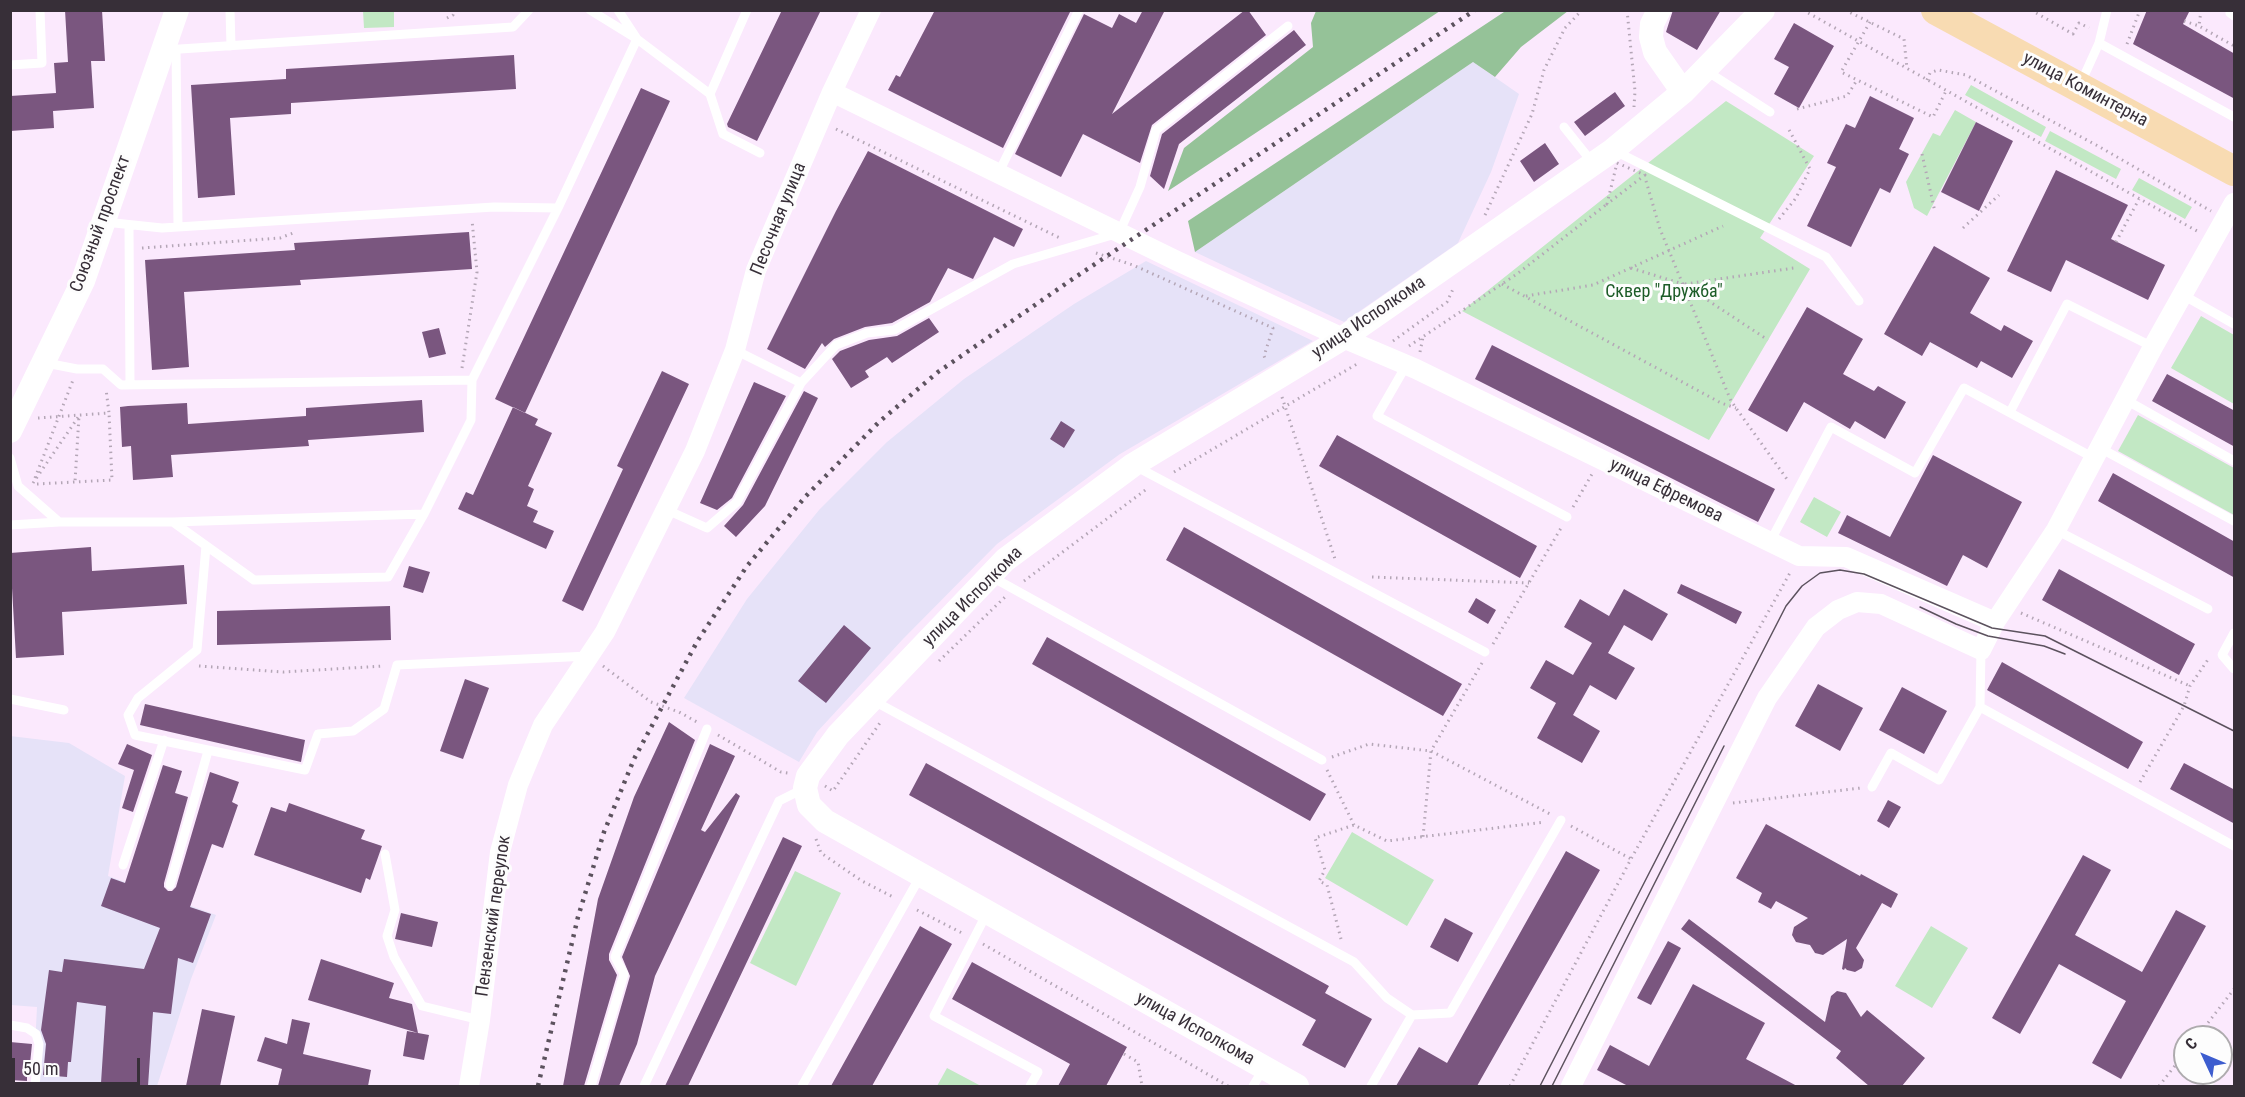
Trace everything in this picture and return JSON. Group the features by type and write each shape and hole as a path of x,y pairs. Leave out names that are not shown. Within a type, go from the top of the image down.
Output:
{"main road":[{"name":"улица Коминтерна","path":"1936,10 2235,171"}],"street":[{"name":"Союзный проспект","path":"13,425 83,281 169,50 177,10"},
{"name":"Песочная улица","path":"667,510 695,451 735,350 756,270 832,92 871,10"},
{"path":"1659,10 1652,24 1651,38 1656,52 1683,92"},
{"name":"улица Исполкома","path":"1297,1086 1258,1077 987,913 825,821 809,805 801,787 838,735 881,704 1005,560 1133,465 1343,338 1603,157 1683,92 1763,10"},
{"name":"улица Ефремова","path":"832,92 999,172 1119,233 1343,338 1392,358 1799,556 1846,557 2000,614"},
{"path":"1571,1086 1767,698 1816,627 1838,610 1857,602 1881,604 1981,650 2000,614 2056,530 2153,347 2230,211"},
{"name":"Пензенский переулок","path":"470,1086 500,852 518,784 543,725 605,632 667,510"}],"lane":[{"path":"10,65 42,63 40,10"},
{"path":"230,10 231,46"},
{"path":"178,227 169,50 513,27 529,10"},
{"path":"590,10 637,39 710,94 723,134 760,153"},
{"path":"618,10 637,39"},
{"path":"710,94 747,10"},
{"path":"999,172 1079,10"},
{"path":"2079,87 2100,38 2107,10"},
{"path":"2231,10 2230,13 2235,16"},
{"path":"667,510 708,528 737,502 801,383 836,345 867,333 894,330 1012,264 1119,233 1140,187 1156,130 1288,26"},
{"path":"2100,38 2235,117"},
{"path":"173,522 254,580 388,577 424,514 471,420 472,380 558,208 637,39"},
{"path":"1705,70 1770,112"},
{"path":"1564,128 1603,157 1642,165 1826,257 1859,301"},
{"path":"105,222 162,228 494,207 558,208"},
{"path":"129,225 130,385"},
{"path":"2183,295 2235,324"},
{"path":"2010,412 2067,304 2153,347"},
{"path":"735,350 801,383"},
{"path":"1392,358 1377,416 1567,517"},
{"path":"44,362 77,369 103,369 121,385 472,380"},
{"path":"1770,542 1831,427 1915,473 1964,388 2235,521"},
{"path":"2126,400 2235,461"},
{"path":"10,458 18,486 59,522"},
{"path":"1133,465 1341,575 1485,656"},
{"path":"10,525 424,514"},
{"path":"2056,530 2208,609"},
{"path":"206,546 197,650 138,698 128,715 135,735 305,770 318,734 353,731 384,710 397,665 589,656"},
{"path":"990,576 1322,760"},
{"path":"2235,633 2222,655 2235,669"},
{"path":"1872,787 1891,753 1939,780 1980,707 1981,650"},
{"path":"10,699 64,710"},
{"path":"881,704 1354,962 1387,998 1412,1015 1450,1013 1561,820"},
{"path":"1980,707 2235,846"},
{"path":"591,1086 624,974 615,957 707,729"},
{"path":"123,865 164,740"},
{"path":"170,885 208,751"},
{"path":"644,1086 779,801 801,787"},
{"path":"385,854 395,910 387,936 394,957 422,1006 480,1020"},
{"path":"802,1086 921,875"},
{"path":"987,913 934,1016 1038,1072 1030,1086"},
{"path":"1371,1086 1412,1015"},
{"path":"10,1025 27,1028 36,1034 39,1044 35,1086"}],"path":[{"path":"432,10 440,19 453,15 455,10"},
{"path":"1472,248 1494,192 1519,146 1532,114 1544,70 1564,28 1582,10"},
{"path":"1627,10 1635,91 1631,127 1633,134"},
{"path":"1803,10 2213,240"},
{"path":"1845,10 1904,39 1907,69"},
{"path":"2031,10 2073,34 2079,23 2100,38"},
{"path":"2199,26 2201,10"},
{"path":"2184,21 2199,26 2233,45"},
{"path":"1870,22 1841,72 1933,117 1946,91"},
{"path":"2226,49 2233,45"},
{"path":"1926,80 1930,73 1938,70 1966,75 2098,146 2230,211"},
{"path":"1797,109 1847,96 1857,80"},
{"path":"820,121 1075,245 1133,265"},
{"path":"1765,227 1779,219 1796,198 1810,169 1786,126"},
{"path":"1922,154 1935,212"},
{"path":"1607,204 1617,163 1645,175"},
{"path":"1642,165 1660,229 1731,401 1796,492"},
{"path":"931,669 1014,588 1161,479 1392,358 1502,284 1645,175"},
{"path":"1964,228 1999,195"},
{"path":"2116,242 2139,199"},
{"path":"460,380 477,272 473,220 461,221"},
{"path":"1525,296 1593,285 1723,226"},
{"path":"138,249 280,238 299,231"},
{"path":"2116,231 2121,233"},
{"path":"1631,268 1683,284 1768,340"},
{"path":"1683,284 1794,268"},
{"path":"1392,358 1447,302 1457,280"},
{"path":"1502,284 1721,403 1736,408"},
{"path":"32,485 77,369"},
{"path":"18,486 112,480 109,413 103,369"},
{"path":"13,425 60,417 109,413"},
{"path":"75,482 79,416"},
{"path":"32,485 79,416"},
{"path":"1423,837 1431,751 1601,459"},
{"path":"1510,1086 1631,859 1799,556"},
{"path":"1341,575 1529,583"},
{"path":"2000,614 2190,686 2184,706 2135,792"},
{"path":"179,664 282,672 397,665"},
{"path":"781,772 801,787 833,791 881,704"},
{"path":"1561,820 1387,841 1354,825 1322,760 1369,744 1431,751 1561,820 1631,859"},
{"path":"1713,805 1872,787"},
{"path":"1345,957 1327,885 1319,880 1325,870 1315,838 1354,825"},
{"path":"814,835 821,853 862,881 973,939 1228,1086"},
{"path":"2206,1025 2235,989"},
{"path":"1124,1054 1138,1062 1142,1086"},
{"path":"2159,1086 2173,1068"}],"shaded area":[{"path":"1473,62 1519,94 1491,172 1458,243 1344,322 1195,252"},
{"path":"1146,261 1313,341 1120,454 997,544 903,639 817,732 799,762 684,698 747,599 819,510 887,442 964,379 1074,304"},
{"path":"10,736 69,743 125,776 108,876 216,915 191,979 157,1086 33,1086 37,1007 11,1005"}],"green space":[{"path":"1507,10 1568,11 1521,47 1495,77 1473,62 1195,252 1188,221"},
{"path":"363,11 394,11 394,27 364,28"},
{"path":"1316,11 1440,11 1168,191 1184,148 1313,47 1311,23"},
{"path":"1971,85 2046,127 2041,137 1965,95"},
{"name":"Сквер \"Дружба\"","path":"1726,101 1814,156 1760,238 1810,269 1709,440 1462,311"},
{"path":"1955,110 1976,122 1927,216 1914,208 1906,182 1933,133 1940,136"},
{"path":"2050,131 2121,169 2116,179 2045,141"},
{"path":"2139,178 2192,207 2185,219 2132,190"},
{"path":"2201,316 2234,335 2234,404 2171,368"},
{"path":"2138,415 2234,468 2234,515 2118,451"},
{"path":"1814,497 1841,512 1827,537 1800,522"},
{"path":"1352,832 1434,880 1407,926 1325,878"},
{"path":"795,871 841,893 796,986 750,963"},
{"path":"1931,926 1968,948 1932,1008 1895,986"},
{"path":"947,1068 981,1086 937,1086"}],"building":[{"path":"65,10 102,10 105,61 91,61 94,108 53,111 54,128 10,131 10,96 56,93 54,63 68,62"},
{"path":"782,10 821,10 757,141 728,127 727,124"},
{"path":"935,10 1071,10 1003,148 888,90 896,75 900,77"},
{"path":"1143,10 1165,10 1112,114 1245,10 1248,10 1266,35 1152,125 1140,163 1083,134 1061,177 1015,154 1084,14 1112,28 1119,14 1136,23"},
{"path":"1673,10 1721,10 1697,50 1666,32"},
{"path":"2147,10 2190,10 2183,24 2235,54 2235,99 2133,44"},
{"path":"1794,23 1834,46 1799,108 1774,94 1789,67 1774,59"},
{"path":"1294,30 1306,45 1179,144 1164,189 1150,176 1162,134"},
{"path":"514,55 516,89 291,103 291,114 230,118 235,195 198,198 191,85 286,79 286,69"},
{"path":"641,88 670,101 525,413 495,399"},
{"path":"1615,92 1625,106 1585,136 1574,122"},
{"path":"1870,96 1914,118 1899,149 1909,154 1890,193 1880,188 1851,247 1807,226 1836,167 1827,163 1846,124 1855,128"},
{"path":"1976,122 2013,141 1979,211 1941,192"},
{"path":"1545,143 1559,164 1534,182 1520,161"},
{"path":"868,151 1023,229 1014,247 994,237 973,279 948,268 930,302 892,323 865,327 834,339 825,347 822,343 805,369 767,349"},
{"path":"2056,170 2128,205 2111,239 2165,265 2148,300 2066,260 2051,292 2007,271"},
{"path":"469,232 472,269 300,280 301,285 184,292 189,367 152,370 145,260 295,250 294,243"},
{"path":"1934,246 1990,278 1970,313 2001,331 2004,325 2033,341 2012,378 1981,361 1977,368 1930,342 1922,356 1884,334"},
{"path":"1807,307 1863,339 1843,374 1874,391 1878,386 1906,402 1885,439 1855,421 1850,429 1804,402 1787,432 1748,410"},
{"path":"929,318 939,332 892,363 887,357 865,371 869,377 851,388 832,359 840,351 869,340 897,336"},
{"path":"439,328 446,354 429,358 422,332"},
{"path":"1492,345 1775,489 1758,522 1475,379"},
{"path":"662,371 689,384 583,611 562,601 623,469 617,466"},
{"path":"2167,374 2235,411 2235,447 2152,401"},
{"path":"754,382 786,396 732,498 717,510 700,503"},
{"path":"804,391 818,398 765,506 736,537 724,526 743,505"},
{"path":"422,400 424,432 308,440 309,446 171,455 173,477 133,480 131,446 122,447 120,407 187,403 188,424 306,416 306,408"},
{"path":"513,407 538,419 535,425 552,433 528,486 534,489 527,506 538,511 533,522 554,531 546,549 458,509 466,492 473,495"},
{"path":"1061,421 1075,430 1064,448 1050,439"},
{"path":"1337,435 1537,546 1520,578 1319,466"},
{"path":"1933,455 2022,502 1987,568 1963,555 1947,586 1838,533 1847,515 1890,537"},
{"path":"2113,473 2235,542 2235,578 2098,501"},
{"path":"1184,527 1462,684 1443,716 1166,560"},
{"path":"91,547 92,571 184,565 187,604 62,612 64,655 16,658 10,553"},
{"path":"409,566 430,572 423,593 403,587"},
{"path":"2059,569 2195,644 2179,675 2042,600"},
{"path":"1681,584 1742,612 1736,624 1677,593"},
{"path":"1624,589 1668,614 1652,641 1624,625 1608,653 1635,668 1616,700 1590,685 1573,715 1600,731 1582,763 1537,738 1556,703 1530,688 1546,660 1573,675 1592,643 1564,627 1580,599 1609,616"},
{"path":"1476,598 1496,610 1488,624 1468,612"},
{"path":"390,606 391,640 217,645 217,611"},
{"path":"844,625 871,648 826,703 798,681"},
{"path":"1047,637 1326,794 1310,821 1032,664"},
{"path":"2002,662 2143,742 2128,769 1987,690"},
{"path":"465,679 489,688 463,759 440,751"},
{"path":"1818,684 1863,708 1840,751 1795,726"},
{"path":"1902,687 1947,711 1924,754 1879,730"},
{"path":"145,704 305,740 301,762 140,725"},
{"path":"669,722 695,740 609,954 609,960 617,975 584,1086 563,1086 598,899 634,797"},
{"path":"127,744 152,755 133,812 122,808 134,770 118,764"},
{"path":"710,744 735,756 701,830 705,832 736,793 740,796 655,976 637,1044 619,1086 598,1086 630,976 622,957"},
{"path":"926,763 1329,986 1325,993 1372,1019 1345,1068 1302,1045 1316,1020 909,795"},
{"path":"2184,763 2235,790 2235,824 2170,789"},
{"path":"163,765 182,771 175,793 188,797 164,883 168,891 176,887 210,772 239,782 232,802 238,805 223,848 212,844 190,907 211,914 193,963 178,958 171,1014 153,1012 148,1086 101,1083 106,1006 77,1002 71,1062 68,1062 67,1077 43,1075 46,1044 41,1030 49,970 62,972 64,959 144,969 160,928 101,906 111,878 125,883"},
{"path":"1888,800 1901,807 1889,828 1877,821"},
{"path":"289,803 365,830 361,839 382,846 370,880 366,878 361,893 254,855 271,807 286,812"},
{"path":"1766,824 1860,876 1861,874 1898,894 1891,908 1882,903 1856,948 1864,960 1862,968 1855,972 1842,969 1847,939 1823,955 1815,953 1810,945 1796,942 1792,935 1794,927 1808,918 1776,901 1771,909 1758,902 1762,893 1736,878"},
{"path":"783,837 802,846 688,1086 665,1086"},
{"path":"1566,851 1600,870 1477,1086 1396,1086 1419,1047 1447,1063"},
{"path":"2083,855 2111,870 2075,935 2142,972 2176,910 2206,926 2121,1079 2092,1063 2126,1001 2059,964 2020,1034 1992,1018"},
{"path":"401,913 438,922 432,947 395,939"},
{"path":"1445,918 1473,933 1458,962 1430,947"},
{"path":"1689,919 1825,1022 1831,996 1837,991 1846,993 1861,1017 1867,1010 1925,1058 1902,1086 1869,1086 1836,1058 1841,1051 1681,929"},
{"path":"920,926 952,944 872,1086 831,1086"},
{"path":"1668,941 1681,948 1651,1005 1637,998"},
{"path":"321,959 394,983 389,998 412,1004 418,1033 308,1000"},
{"path":"972,962 1127,1047 1106,1086 1058,1086 1070,1064 952,999"},
{"path":"1693,984 1765,1023 1746,1059 1797,1086 1628,1086 1597,1070 1610,1045 1649,1066"},
{"path":"202,1009 235,1016 220,1086 186,1086"},
{"path":"292,1019 310,1023 303,1054 371,1070 368,1086 278,1086 282,1069 257,1061 265,1037 287,1044"},
{"path":"407,1031 429,1035 424,1060 403,1056"},
{"path":"10,1042 32,1044 27,1081 10,1080"}],"tram line":[{"path":"1540,1086 1786,606 1802,586 1820,573 1840,570 1864,574 1992,628 2045,636 2234,731"},
{"path":"1920,607 1988,636 2044,646 2065,654"},
{"path":"1552,1086 1724,746"}],"railway":[{"path":"538,1086 578,917 604,832 634,759 698,640 747,566 806,496 879,422 938,372 1077,276 1475,10"}]}
